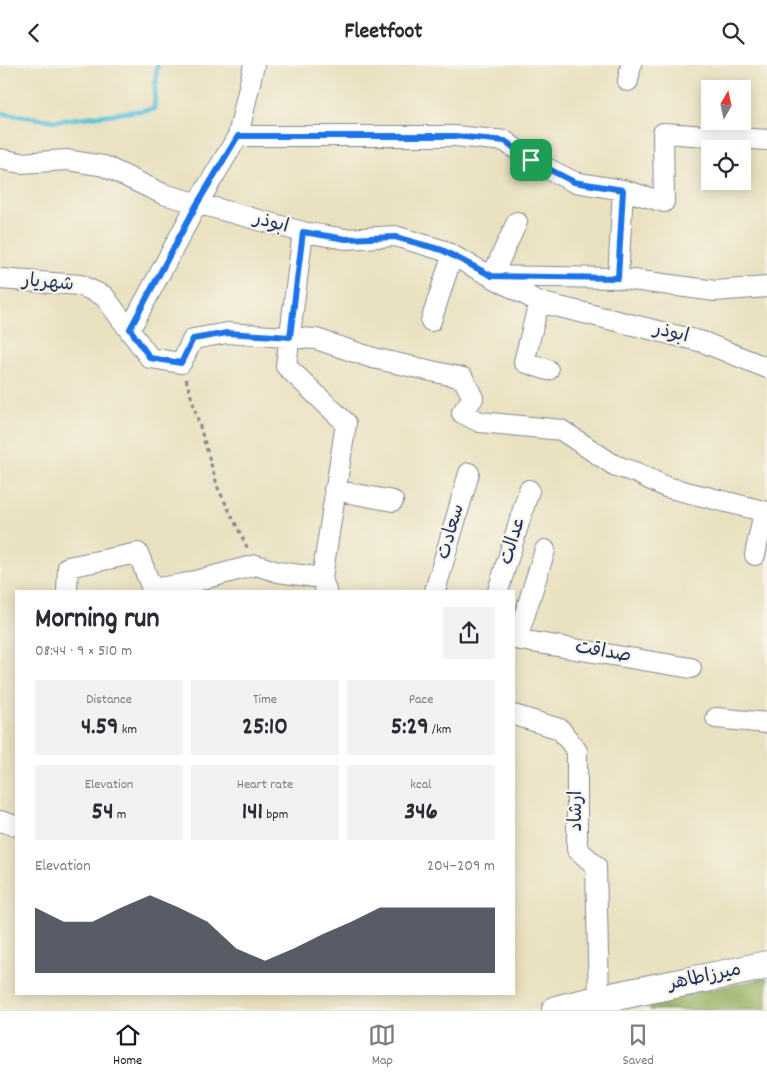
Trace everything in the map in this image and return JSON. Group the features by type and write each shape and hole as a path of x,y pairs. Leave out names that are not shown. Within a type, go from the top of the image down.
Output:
{"main road":[{"name":"میرزاطاهر","path":"556,1010 599,999 639,1000 689,983 767,965"}],"street":[{"path":"130,329 197,204 238,136 254,65"},
{"path":"238,136 455,136 505,141 531,160 574,182 623,190 664,202 663,133 767,140"},
{"name":"ابوذر","path":"0,159 21,163 67,160 104,166 164,194 303,232 346,239 395,237 442,250 539,302 703,342 767,368"},
{"path":"618,278 623,190"},
{"path":"518,225 492,276 618,278 715,291 767,287"},
{"path":"67,590 68,567 138,553 152,590 184,584 256,565 324,585 334,490 346,423 286,366 303,232"},
{"path":"431,321 452,256"},
{"name":"شهریار","path":"0,279 80,285 104,296 150,358 181,363"},
{"path":"539,302 524,363 548,370"},
{"path":"181,363 193,339 227,333 316,339 373,358 463,378 473,398 462,413 480,422 561,430 614,465 637,473 666,487 765,512 755,555"},
{"name":"سعادت","path":"435,590 469,473"},
{"path":"334,490 393,501"},
{"name":"عدالت","path":"498,590 529,490"},
{"path":"516,639 544,550"},
{"name":"صداقت","path":"516,639 691,668"},
{"name":"ارشاد","path":"515,715 560,729 577,751 577,849 596,866 599,999"},
{"path":"716,718 767,723"},
{"path":"0,821 15,826"}],"path":[{"path":"181,363 218,488 256,565"}],"green space":[{"path":"767,978 767,1010 650,1010 651,1002"}],"waterway":[{"path":"0,113 56,121 154,109 157,65"}],"route":[{"path":"238,136 455,136 505,141 531,160 574,182 623,190 618,278 492,276 442,250 395,237 346,239 303,232 290,337 227,333 193,339 181,363 150,358 130,329 197,204 238,136"}]}
